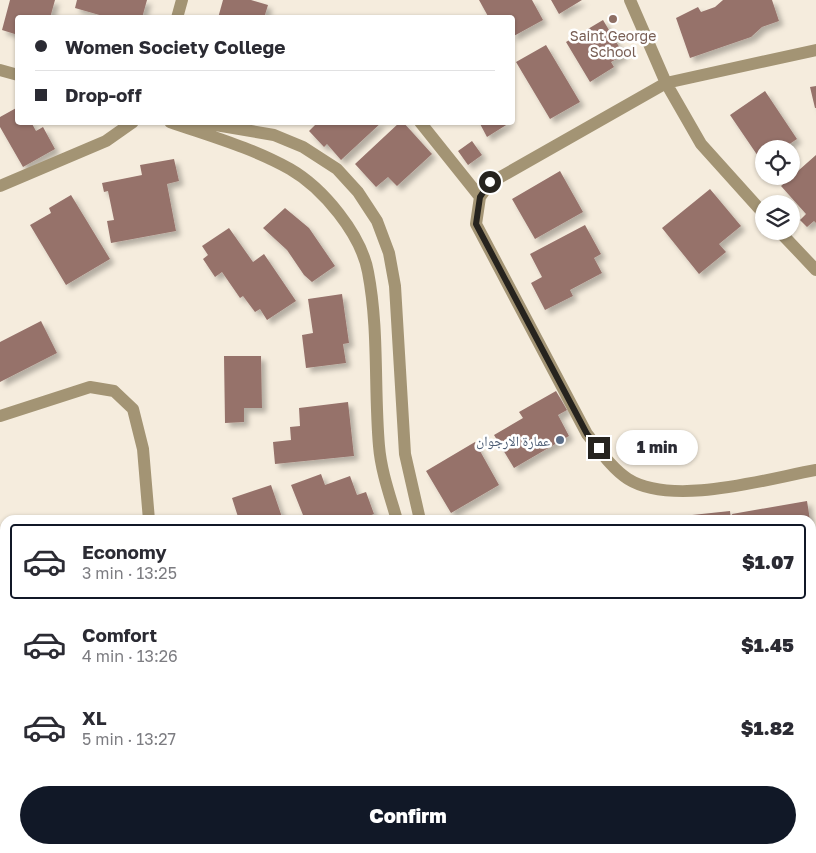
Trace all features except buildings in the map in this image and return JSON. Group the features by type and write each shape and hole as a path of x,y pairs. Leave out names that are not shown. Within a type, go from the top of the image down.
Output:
{"street":[{"path":"178,15 182,0"},
{"path":"630,0 666,83 701,144 755,204"},
{"path":"816,50 666,83 490,182 480,197 476,224 587,434 610,463 628,479 649,488 674,492 702,491 816,470"},
{"path":"0,70 15,74"},
{"path":"0,186 106,141 129,125"},
{"path":"178,125 253,152 290,169 314,185 354,236 368,270 373,315 379,448 395,515"},
{"path":"217,125 274,134 303,147 337,169 358,192 377,221 389,253 395,286 405,454 419,515"},
{"path":"422,125 480,197"},
{"path":"788,240 816,270"},
{"path":"0,416 90,387 114,391 133,409 143,449 149,515"}],"place":[{"name":"Saint George School","path":"613,19"},
{"name":"عمارة الارجوان","path":"560,440"}],"route":[{"path":"490,182 480,197 476,224 587,434 599,448"}]}
